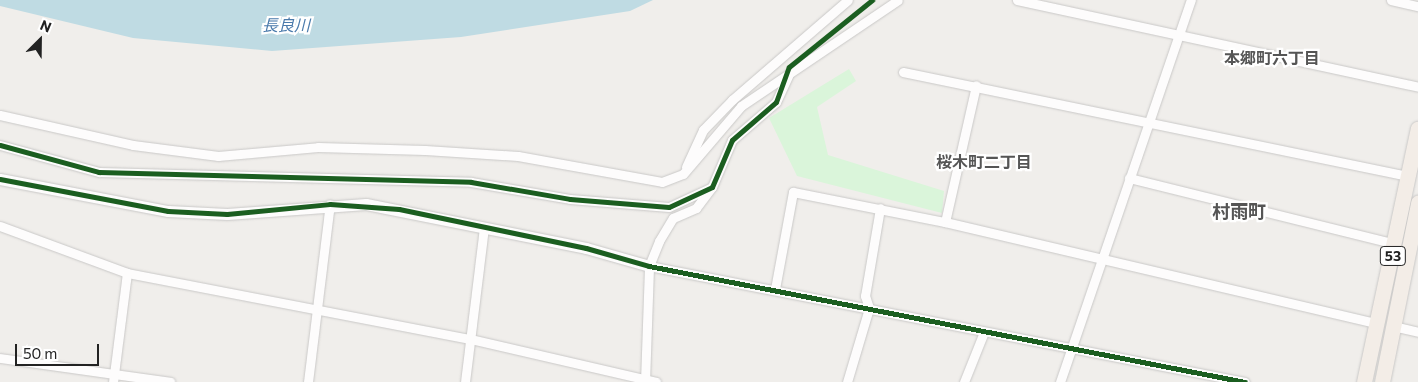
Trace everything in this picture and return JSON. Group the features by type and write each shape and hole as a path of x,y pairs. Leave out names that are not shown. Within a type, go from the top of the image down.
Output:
{"main road":[{"name":"53","path":"1364,382 1395,244 1418,129"},
{"name":"53","path":"1382,382 1418,203"}],"street":[{"path":"683,174 696,143 709,124 848,0"},
{"path":"0,115 133,145 218,156 318,146 425,150 518,156 650,183 683,174 741,106 898,0"},
{"path":"1017,0 1177,37 1418,87"},
{"path":"1060,382 1069,350 1147,122 1191,0"},
{"path":"1391,0 1418,6"},
{"path":"903,72 976,84 1147,122 1408,176"},
{"path":"645,380 649,266 673,218 696,208 712,188 732,140 776,102 788,75"},
{"path":"945,222 976,84"},
{"path":"0,145 99,172 471,182 570,199 669,207 712,188"},
{"path":"1129,178 1395,244"},
{"path":"0,179 168,211 227,214 330,204 391,208 649,266 775,289 1069,350 1240,382"},
{"path":"775,289 793,192 945,222 1377,323"},
{"path":"308,382 330,204"},
{"path":"848,382 869,308 864,296 880,208"},
{"path":"0,226 127,273 470,339 656,382"},
{"path":"465,382 484,228"},
{"path":"114,378 127,273"},
{"path":"1393,326 1418,332"},
{"path":"964,382 984,332"},
{"path":"0,358 114,378 170,382"}],"green space":[{"path":"849,69 856,81 817,107 828,155 944,191 942,213 797,176 769,118"}],"water":[{"name":"長良川","path":"0,0 653,0 630,11 461,37 272,51 133,38 0,6"}],"cycle path":[{"path":"0,145 99,172 471,182 570,199 669,207 712,187 732,140 776,102 789,67 872,0"},
{"path":"0,179 168,211 227,214 330,204 399,209 586,248 649,266 1245,382"}],"district":[{"name":"本郷町六丁目","path":"1272,58"},
{"name":"桜木町二丁目","path":"984,162"},
{"name":"村雨町","path":"1239,211"}]}
